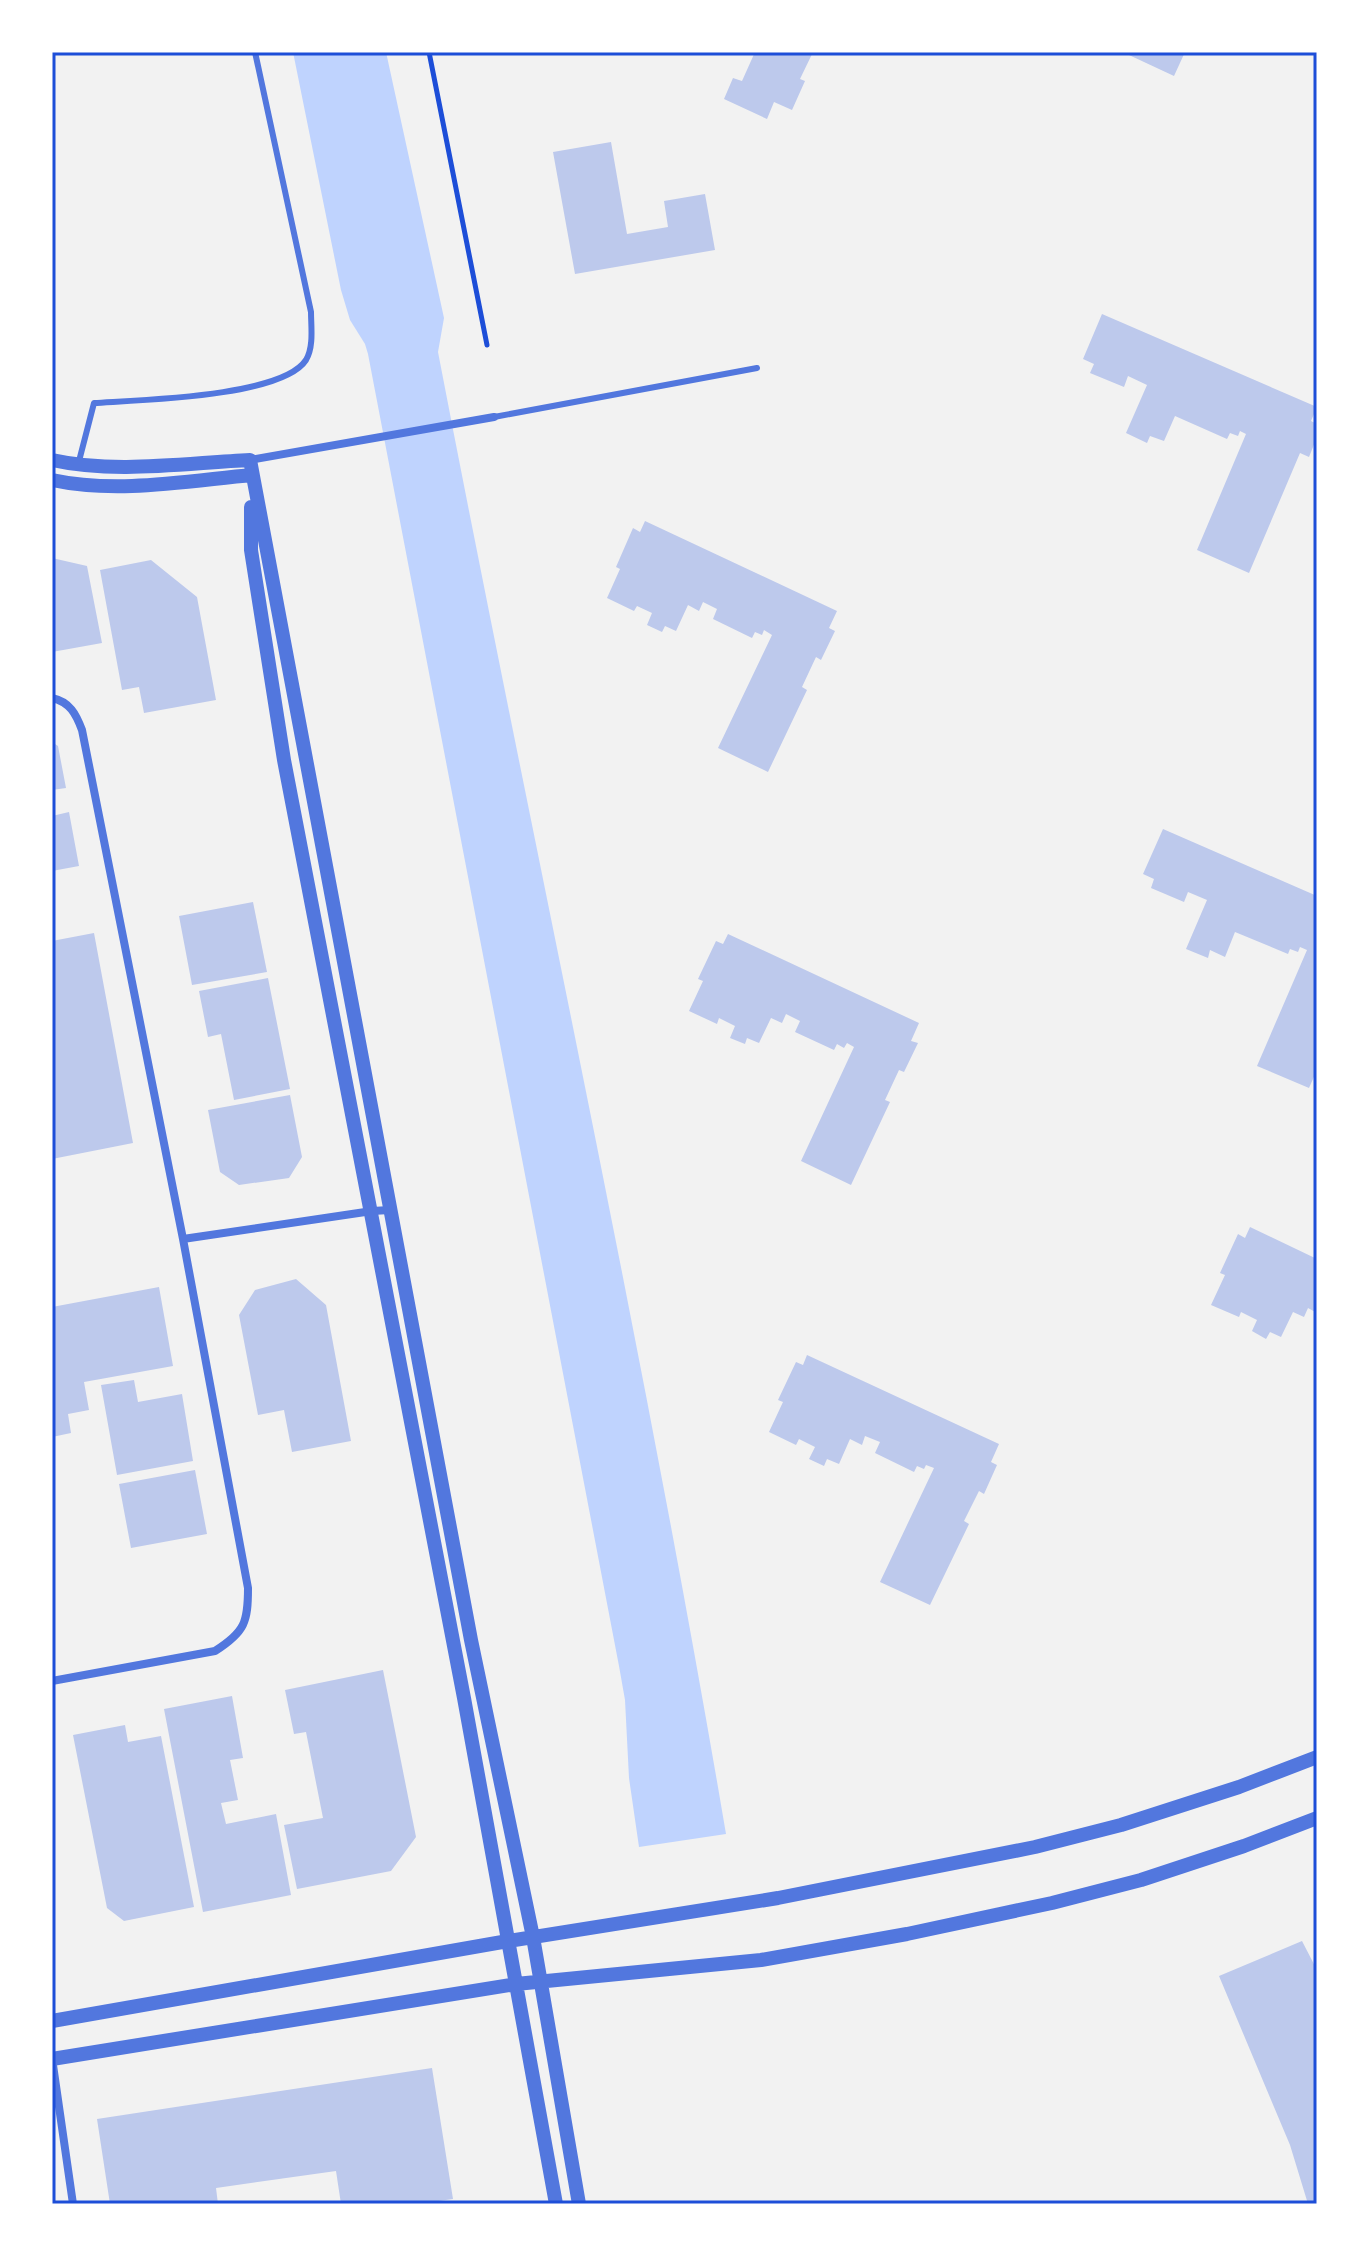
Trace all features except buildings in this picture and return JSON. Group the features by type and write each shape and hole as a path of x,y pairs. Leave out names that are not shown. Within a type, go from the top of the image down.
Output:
{"street":[{"path":"52,480 75,485 153,485 251,467 319,448 494,417"},
{"path":"52,460 77,466 251,467"},
{"path":"251,467 471,1640 533,1937 579,2204"},
{"path":"251,467 251,550 284,760 372,1211 556,2204"},
{"path":"52,698 61,700 75,711 82,730 183,1239 248,1588 248,1618 235,1638 215,1651 52,1681"},
{"path":"183,1239 390,1210"},
{"path":"52,2021 508,1941 778,1898 1035,1847 1121,1825 1239,1787 1317,1757"},
{"path":"73,2204 52,2058 516,1984 761,1960 921,1931 1141,1880 1317,1818"}],"lane":[{"path":"77,466 94,403 180,398 274,382 297,371 308,357 312,336 311,312 255,52"},
{"path":"494,417 757,368"}],"path":[{"path":"429,52 487,345"}],"water":[{"path":"293,52 386,52 444,318 438,352 623,1277 726,1834 639,1847 619,1666 368,354 350,320 341,290"}]}
